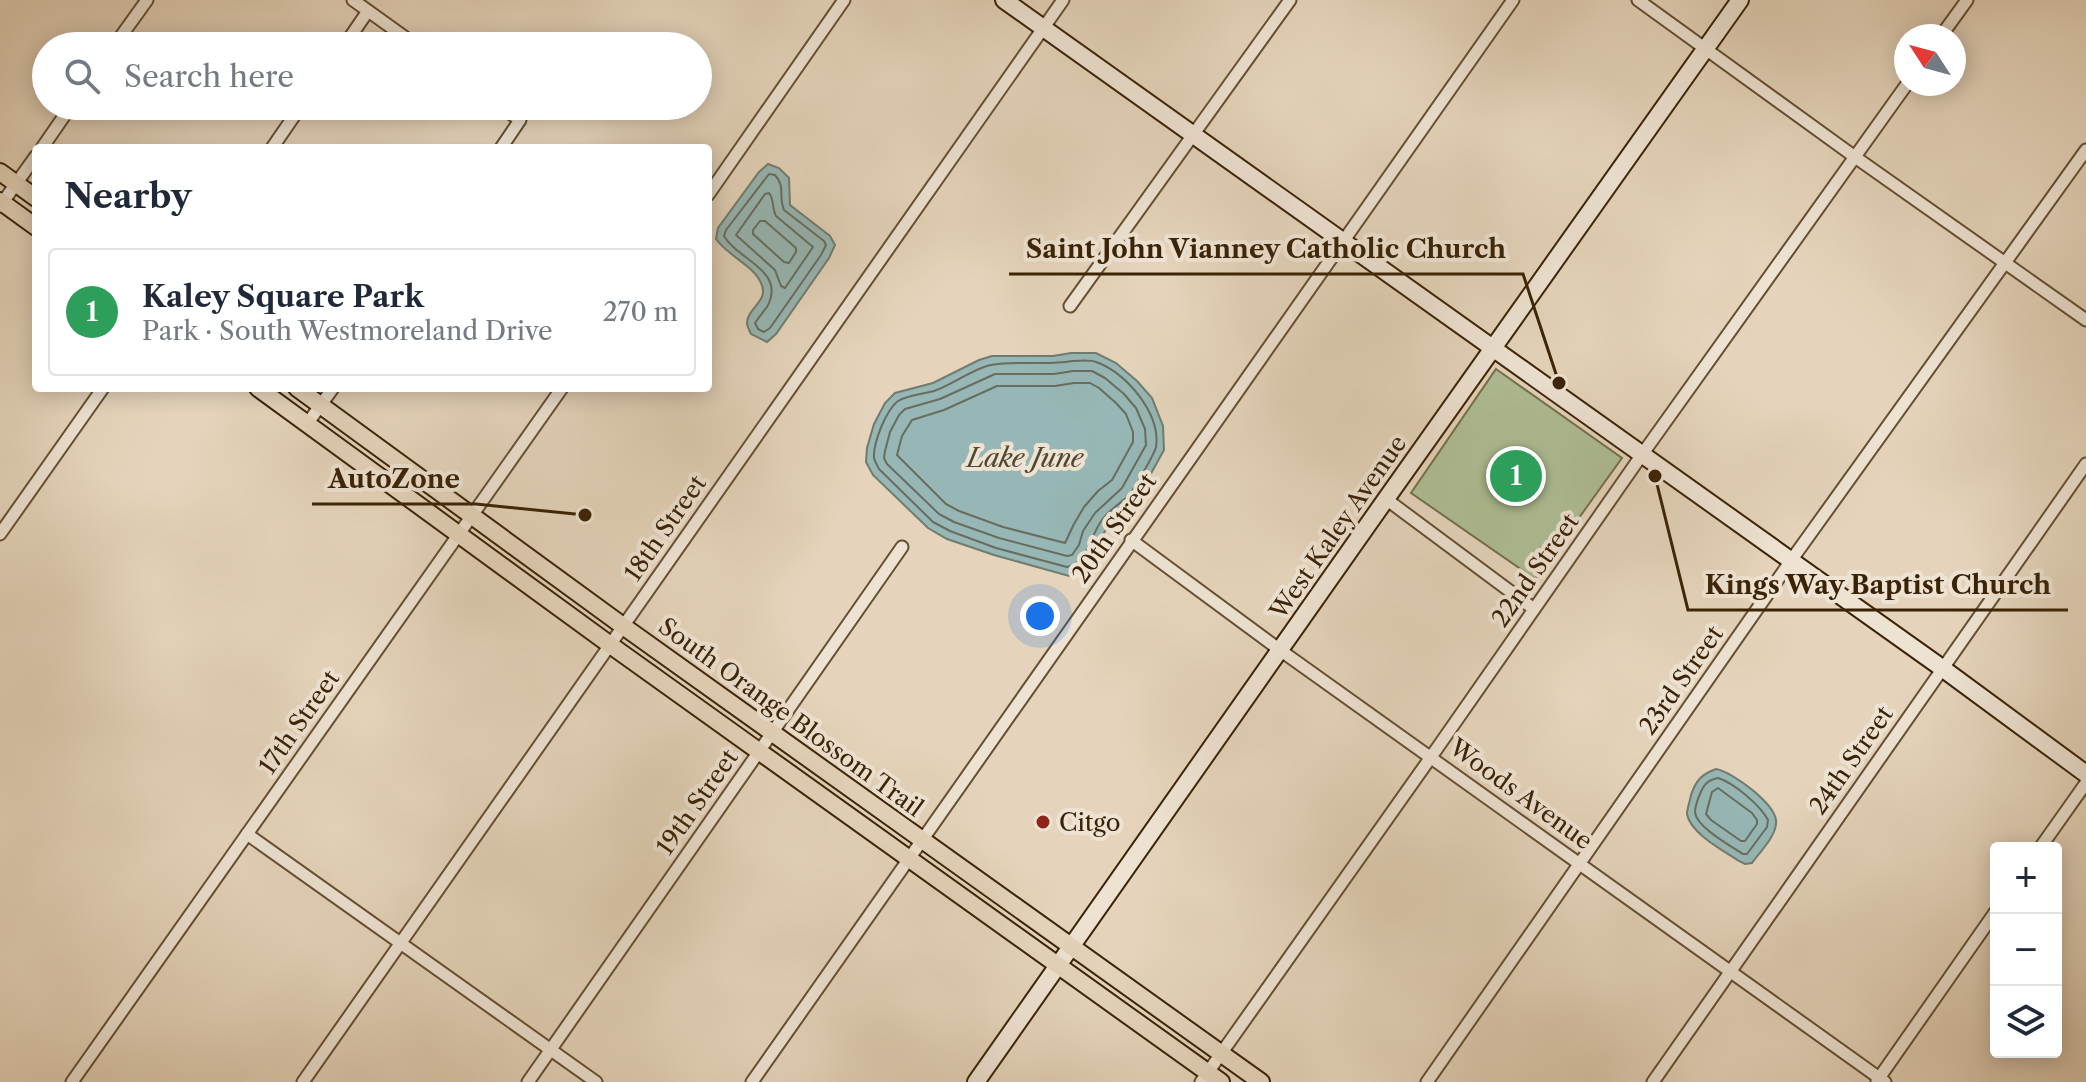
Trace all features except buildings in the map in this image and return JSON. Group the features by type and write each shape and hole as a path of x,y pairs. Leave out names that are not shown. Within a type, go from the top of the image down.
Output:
{"main road":[{"path":"0,172 32,195"},
{"path":"1,204 32,224"},
{"name":"South Orange Blossom Trail","path":"263,392 1058,965 1210,1079"},
{"name":"South Orange Blossom Trail","path":"302,392 623,626 1261,1082"}],"street":[{"path":"124,32 147,0"},
{"path":"353,0 397,32"},
{"path":"712,189 844,0"},
{"path":"1004,0 1942,668 2086,774"},
{"name":"18th Street","path":"303,1082 1063,0"},
{"path":"1070,306 1290,0"},
{"name":"20th Street","path":"752,1082 1513,0"},
{"path":"1638,0 2086,320"},
{"name":"West Kaley Avenue","path":"976,1082 1740,0"},
{"path":"1950,24 1967,0"},
{"path":"354,32 368,11"},
{"name":"22nd Street","path":"1210,1079 1221,1054 1898,96"},
{"path":"45,144 61,120"},
{"path":"275,144 291,120"},
{"path":"504,144 520,120"},
{"name":"23rd Street","path":"1427,1082 1790,562 2086,150"},
{"path":"1,204 32,162"},
{"path":"0,534 100,392"},
{"path":"307,424 330,392"},
{"name":"17th Street","path":"72,1082 559,392"},
{"name":"24th Street","path":"1653,1082 2086,464"},
{"path":"1386,499 1534,609"},
{"name":"Woods Avenue","path":"1131,540 1880,1081"},
{"name":"19th Street","path":"528,1082 902,547"},
{"path":"2044,842 2086,783"},
{"path":"247,834 596,1082"},
{"path":"1880,1081 1994,914"}],"green space":[{"path":"1496,369 1622,458 1535,579 1411,493"}],"water":[{"path":"768,164 779,168 789,178 790,205 830,236 835,245 776,334 767,342 751,334 747,323 763,295 761,283 716,239 718,228"},
{"name":"Lake June","path":"1096,353 1116,363 1152,398 1163,426 1164,450 1148,479 1135,500 1109,525 1096,553 1083,570 1069,576 947,539 928,528 873,475 866,462 867,448 874,424 885,403 895,393 933,383 992,356"},
{"path":"1716,769 1733,776 1754,791 1775,817 1773,834 1752,863 1745,864 1717,847 1689,821 1687,812 1695,785 1703,775"}],"place":[{"name":"Saint John Vianney Catholic Church","path":"1559,383"},
{"name":"Kaley Square Park","path":"1516,476"},
{"name":"Kings Way Baptist Church","path":"1655,476"},
{"name":"AutoZone","path":"585,515"},
{"name":"Citgo","path":"1043,822"}]}
